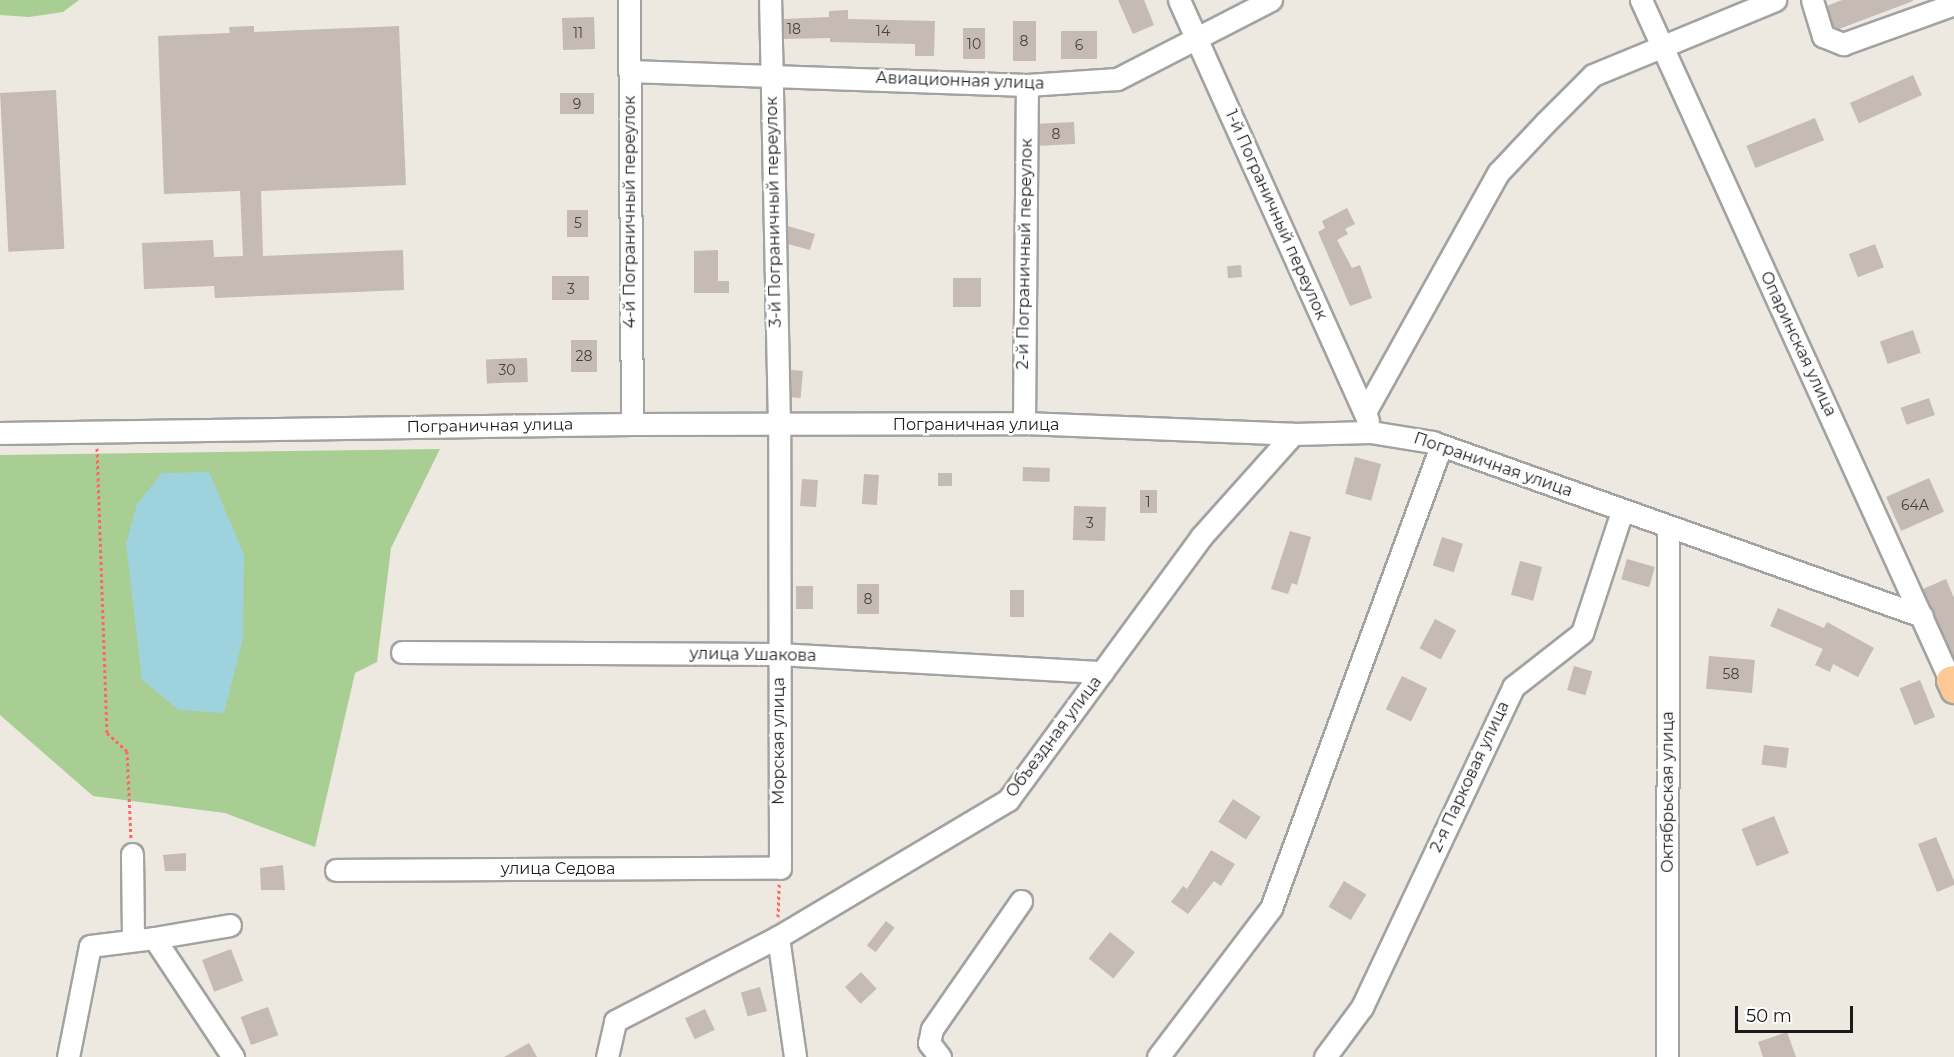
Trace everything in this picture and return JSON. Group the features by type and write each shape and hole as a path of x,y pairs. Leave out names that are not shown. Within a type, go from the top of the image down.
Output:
{"street":[{"name":"4-й Пограничный переулок","path":"629,0 632,424"},
{"name":"3-й Пограничный переулок","path":"770,0 778,424"},
{"name":"1-й Пограничный переулок","path":"1179,0 1368,422"},
{"name":"Авиационная улица","path":"629,71 771,74 1027,85 1117,79 1198,40 1271,0"},
{"name":"Опаринская улица","path":"1641,0 1953,683"},
{"path":"1368,422 1498,173 1593,75 1775,0"},
{"path":"1812,0 1823,36 1843,44 1954,4"},
{"name":"2-й Пограничный переулок","path":"1024,423 1027,85"},
{"name":"Пограничная улица","path":"0,433 632,424 1024,423 1293,434 1368,422 1922,616"},
{"name":"Морская улица","path":"778,424 780,868"},
{"name":"Объездная улица","path":"607,1057 615,1021 778,937 1008,800 1201,537 1293,434"},
{"path":"1158,1057 1271,908 1441,446"},
{"name":"2-я Парковая улица","path":"1325,1057 1362,1007 1513,687 1582,633 1622,511"},
{"name":"Октябрьская улица","path":"1667,1057 1668,528"},
{"name":"улица Ушакова","path":"402,652 778,654 1102,672"},
{"path":"132,854 144,939 233,1057"},
{"name":"улица Седова","path":"336,870 780,868"},
{"path":"940,1057 929,1043 932,1029 1022,901"},
{"path":"68,1057 90,946 230,925"},
{"path":"778,937 795,1057"}],"path":[{"path":"96,432 107,733 127,751 132,854"},
{"path":"778,937 780,868"}],"green space":[{"path":"0,0 79,0 63,12 29,17 0,15"},
{"path":"440,449 391,548 377,662 355,673 315,847 225,813 93,796 0,715 0,455"}],"water":[{"path":"209,472 244,555 243,638 224,713 179,710 142,680 126,544 137,504 162,473"}],"building":[{"path":"1118,0 1144,0 1154,25 1133,34"},
{"path":"1842,0 1913,1 1839,29 1833,26 1827,6"},
{"path":"848,10 848,19 935,21 934,56 915,56 915,44 830,42 830,38 784,39 783,19 829,17 829,11"},
{"path":"594,17 595,49 563,50 562,18"},
{"path":"1013,21 1036,21 1036,61 1013,61"},
{"path":"254,26 254,32 399,26 406,185 261,191 263,256 403,250 404,290 215,298 214,286 144,289 142,243 213,240 214,257 243,256 240,191 164,194 158,36 230,33 229,27"},
{"path":"963,28 985,28 985,59 963,59"},
{"path":"1061,31 1097,31 1097,59 1061,59"},
{"path":"1913,75 1922,95 1859,123 1850,103"},
{"path":"56,90 64,249 8,252 0,93"},
{"path":"560,93 594,93 594,114 560,114"},
{"path":"1815,118 1824,140 1755,168 1746,146"},
{"path":"1074,122 1075,144 1040,146 1039,124"},
{"path":"1347,208 1355,224 1345,229 1348,234 1337,240 1352,268 1360,265 1372,298 1350,306 1318,232 1325,228 1322,221"},
{"path":"567,210 588,210 588,237 567,237"},
{"path":"788,226 815,234 810,250 788,244"},
{"path":"1875,244 1884,267 1858,277 1849,254"},
{"path":"718,250 718,281 729,281 729,293 694,293 694,251"},
{"path":"1241,265 1242,277 1228,278 1227,266"},
{"path":"552,276 589,276 589,300 552,300"},
{"path":"953,278 981,278 981,307 953,307"},
{"path":"1913,330 1921,353 1888,364 1880,341"},
{"path":"571,340 597,340 597,372 571,372"},
{"path":"527,358 528,382 487,383 486,359"},
{"path":"791,370 803,371 801,398 789,397"},
{"path":"1929,398 1935,415 1906,425 1901,408"},
{"path":"1355,457 1381,464 1371,501 1345,494"},
{"path":"1023,467 1050,468 1049,482 1023,481"},
{"path":"938,473 952,473 952,486 938,486"},
{"path":"864,474 879,475 877,505 862,504"},
{"path":"1929,478 1944,512 1901,531 1886,497"},
{"path":"802,479 818,480 816,507 800,506"},
{"path":"1140,490 1157,490 1157,513 1140,513"},
{"path":"1074,506 1106,507 1105,541 1073,540"},
{"path":"1290,531 1311,537 1297,585 1292,583 1288,594 1271,589"},
{"path":"1442,537 1463,544 1454,572 1433,566"},
{"path":"1627,559 1655,567 1649,587 1621,579"},
{"path":"1520,561 1542,567 1533,601 1511,595"},
{"path":"1946,579 1954,598 1954,658 1923,589"},
{"path":"857,584 879,584 879,614 857,614"},
{"path":"796,586 813,586 813,609 796,609"},
{"path":"1010,590 1024,590 1024,617 1010,617"},
{"path":"1778,608 1824,628 1827,622 1874,648 1858,677 1833,664 1830,672 1815,665 1823,649 1770,626"},
{"path":"1435,619 1456,630 1441,659 1420,648"},
{"path":"1709,656 1755,660 1752,693 1706,689"},
{"path":"1574,666 1592,671 1585,695 1567,690"},
{"path":"1402,676 1427,688 1411,722 1386,709"},
{"path":"1920,680 1935,717 1915,725 1900,688"},
{"path":"1764,745 1789,748 1786,768 1762,765"},
{"path":"1233,799 1261,817 1246,840 1218,822"},
{"path":"1774,816 1789,853 1757,866 1742,829"},
{"path":"1936,837 1954,881 1954,885 1937,892 1918,844"},
{"path":"1211,850 1235,864 1221,886 1214,881 1188,914 1171,902 1183,886 1187,889"},
{"path":"186,853 186,871 165,871 163,855"},
{"path":"283,865 285,890 261,890 260,868"},
{"path":"1344,881 1366,894 1351,920 1329,907"},
{"path":"886,921 895,928 876,952 867,945"},
{"path":"1110,932 1135,952 1113,979 1089,958"},
{"path":"231,949 243,981 214,992 202,960"},
{"path":"861,972 877,989 861,1004 845,987"},
{"path":"760,987 767,1011 748,1017 741,993"},
{"path":"268,1007 278,1035 251,1045 241,1017"},
{"path":"705,1009 715,1030 695,1039 685,1018"},
{"path":"1787,1032 1796,1057 1763,1057 1758,1042"},
{"path":"529,1043 537,1057 504,1057"}]}
